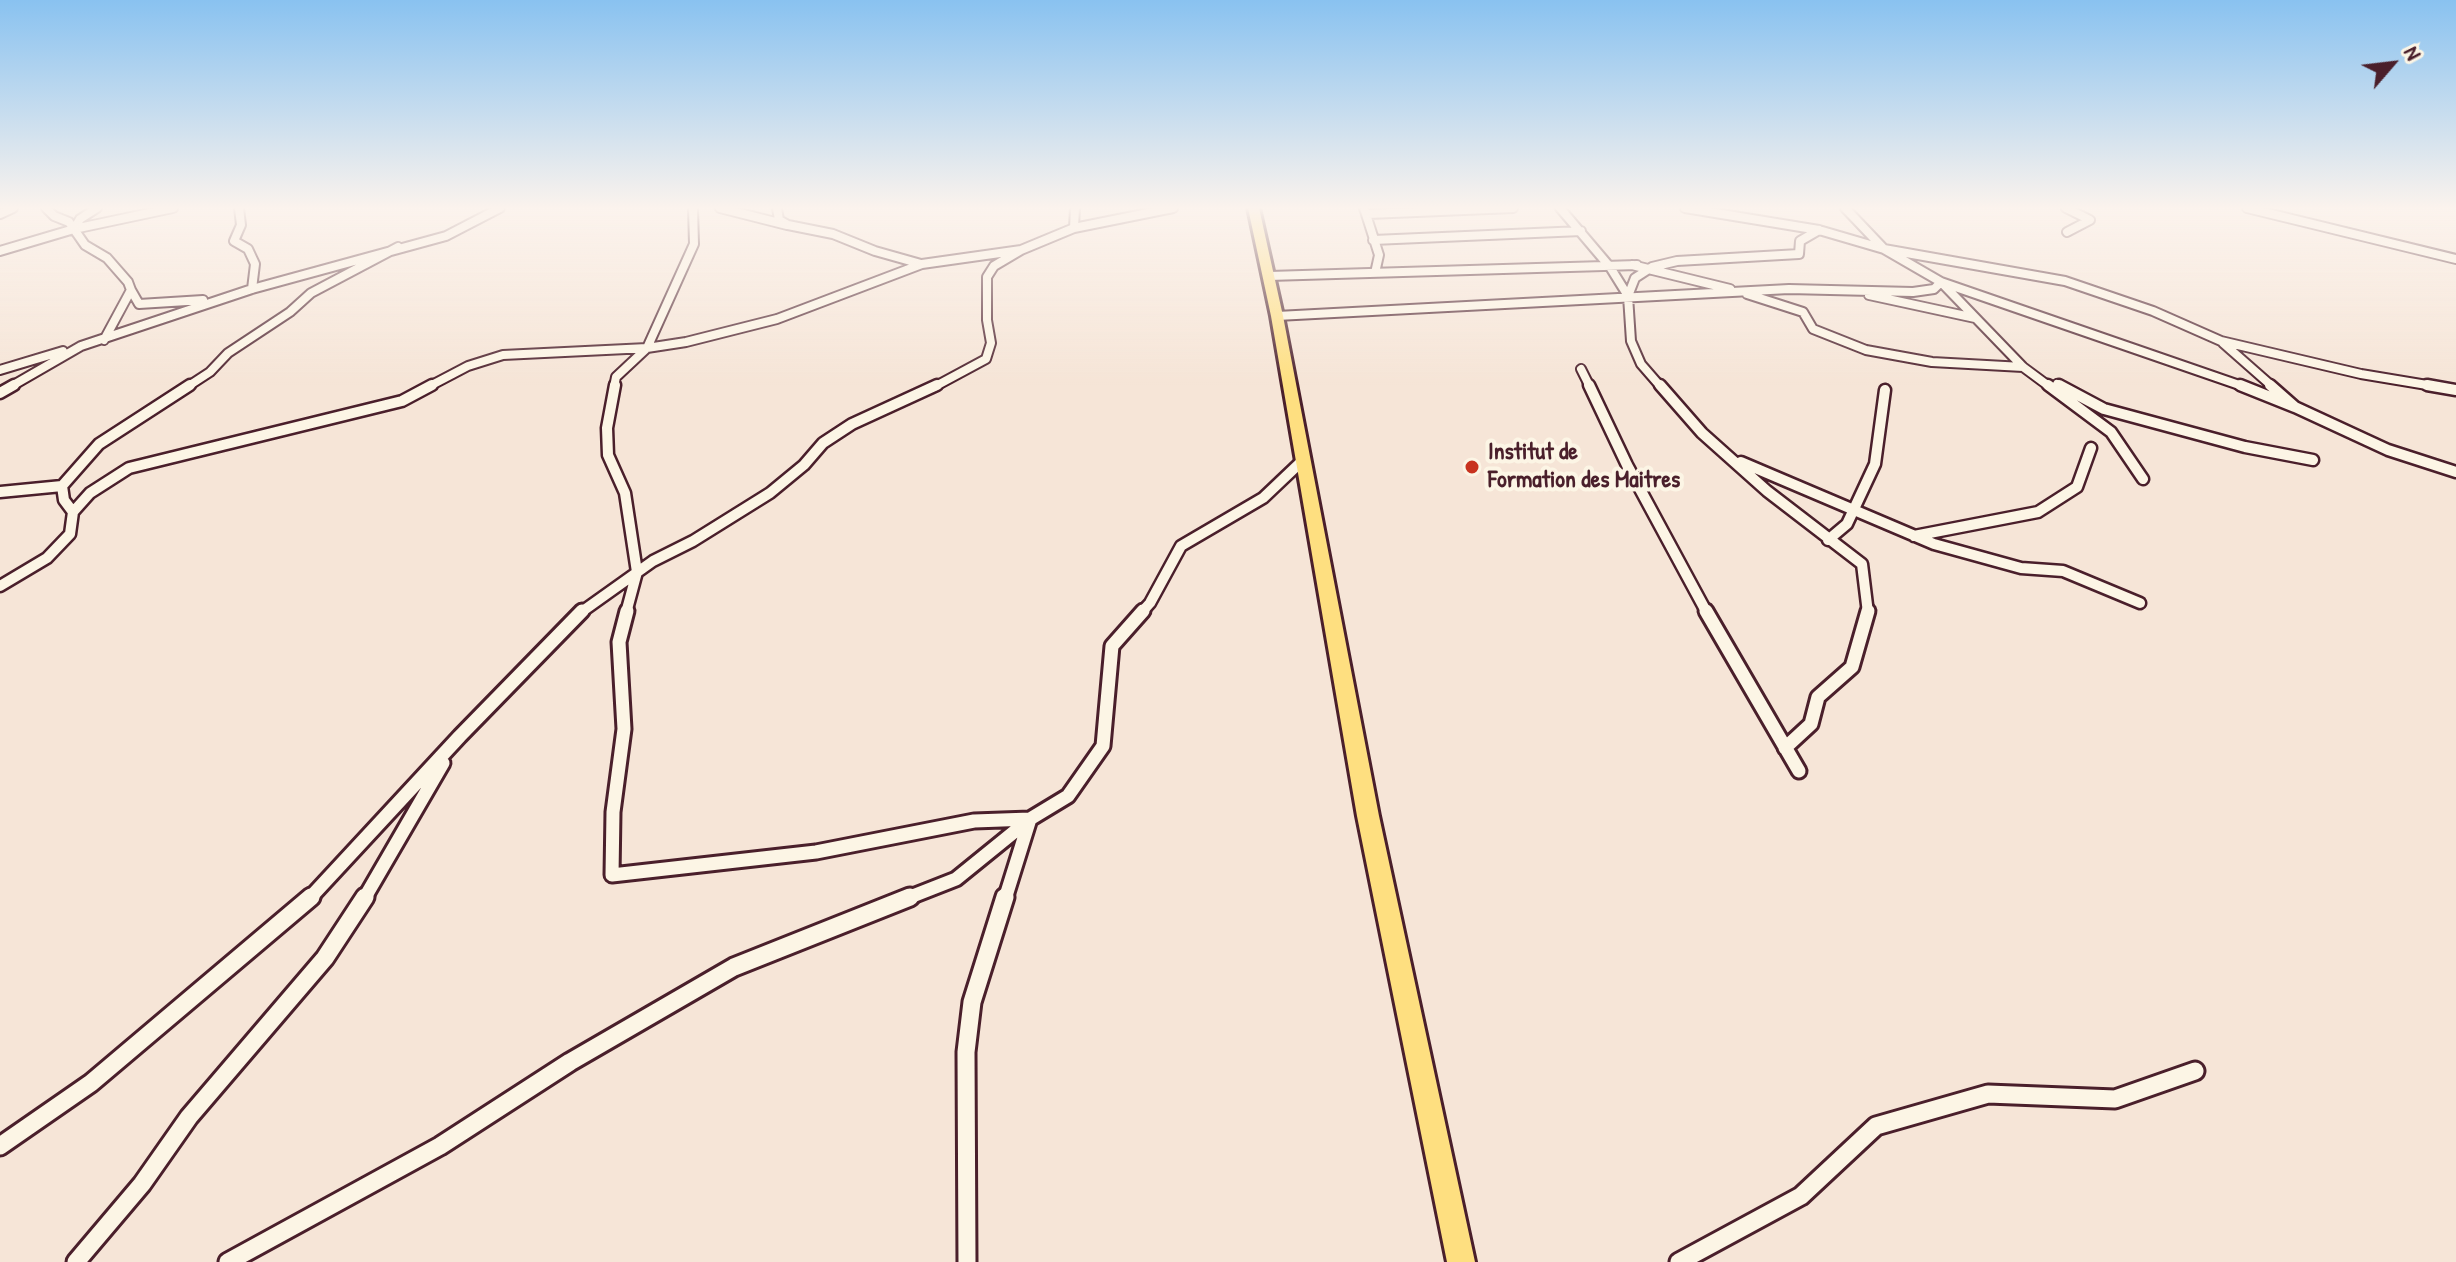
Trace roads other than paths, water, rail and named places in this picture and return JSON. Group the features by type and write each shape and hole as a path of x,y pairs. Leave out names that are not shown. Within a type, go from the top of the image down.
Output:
{"main road":[{"path":"1267,267 1368,816 1461,1262"}],"street":[{"path":"114,267 139,304 219,299"},
{"path":"252,289 255,267"},
{"path":"0,370 104,340 219,299 329,267"},
{"path":"0,492 62,486 99,444 126,424 210,372 228,353 290,312 311,293 360,267"},
{"path":"684,267 647,348 616,377 607,428 608,455 625,493 637,572 619,642 624,729 613,812 612,875 816,852 974,821 1030,819"},
{"path":"0,586 47,558 70,534 73,512 90,493 129,468 332,421 402,401 468,366 503,355 647,348 777,319 914,267"},
{"path":"0,1146 91,1083 314,895 460,736 588,605 637,572 770,493 804,465 823,443 852,424 921,394 986,359 991,343 987,320 987,277 993,267"},
{"path":"1375,273 1376,267"},
{"path":"1269,276 1610,267 1628,296"},
{"path":"1641,267 1741,292 1803,312 1813,329 1866,350 1932,362 2023,367 2104,409 2245,447 2313,460"},
{"path":"1657,267 1635,278 1628,296 1631,341 1641,364 1702,433 1828,540 1862,564 1869,609 1852,667 1818,697 1811,724 1785,748"},
{"path":"1915,267 1941,282 2215,375 2295,407 2388,450 2456,472"},
{"path":"1985,267 2065,281 2153,311 2221,341 2361,374 2456,390"},
{"path":"1277,316 1789,289 1913,292 1934,289 1941,282"},
{"path":"1941,282 2023,367 2111,432 2143,479"},
{"path":"104,340 131,290"},
{"path":"1855,291 1975,318"},
{"path":"2221,341 2295,407"},
{"path":"0,393 81,346"},
{"path":"1581,369 1627,465 1739,671 1799,771"},
{"path":"1828,540 1847,524 1875,464 1885,390"},
{"path":"1914,536 2038,512 2077,487 2091,448"},
{"path":"1727,455 1823,499 1934,544 2021,568 2063,571 2140,603"},
{"path":"228,1262 440,1146 570,1062 734,967 956,879 1030,819 1068,796 1103,746 1112,646 1150,603 1181,546 1263,498 1303,460"},
{"path":"62,486 64,500 73,512"},
{"path":"76,1262 142,1184 189,1117 325,958 375,882 460,736"},
{"path":"967,1262 966,1052 972,1002 1030,819"},
{"path":"1679,1262 1801,1196 1876,1126 1988,1094 2115,1099 2195,1071"}],"place":[{"name":"Institut de Formation des Maitres","path":"1472,467"}]}
